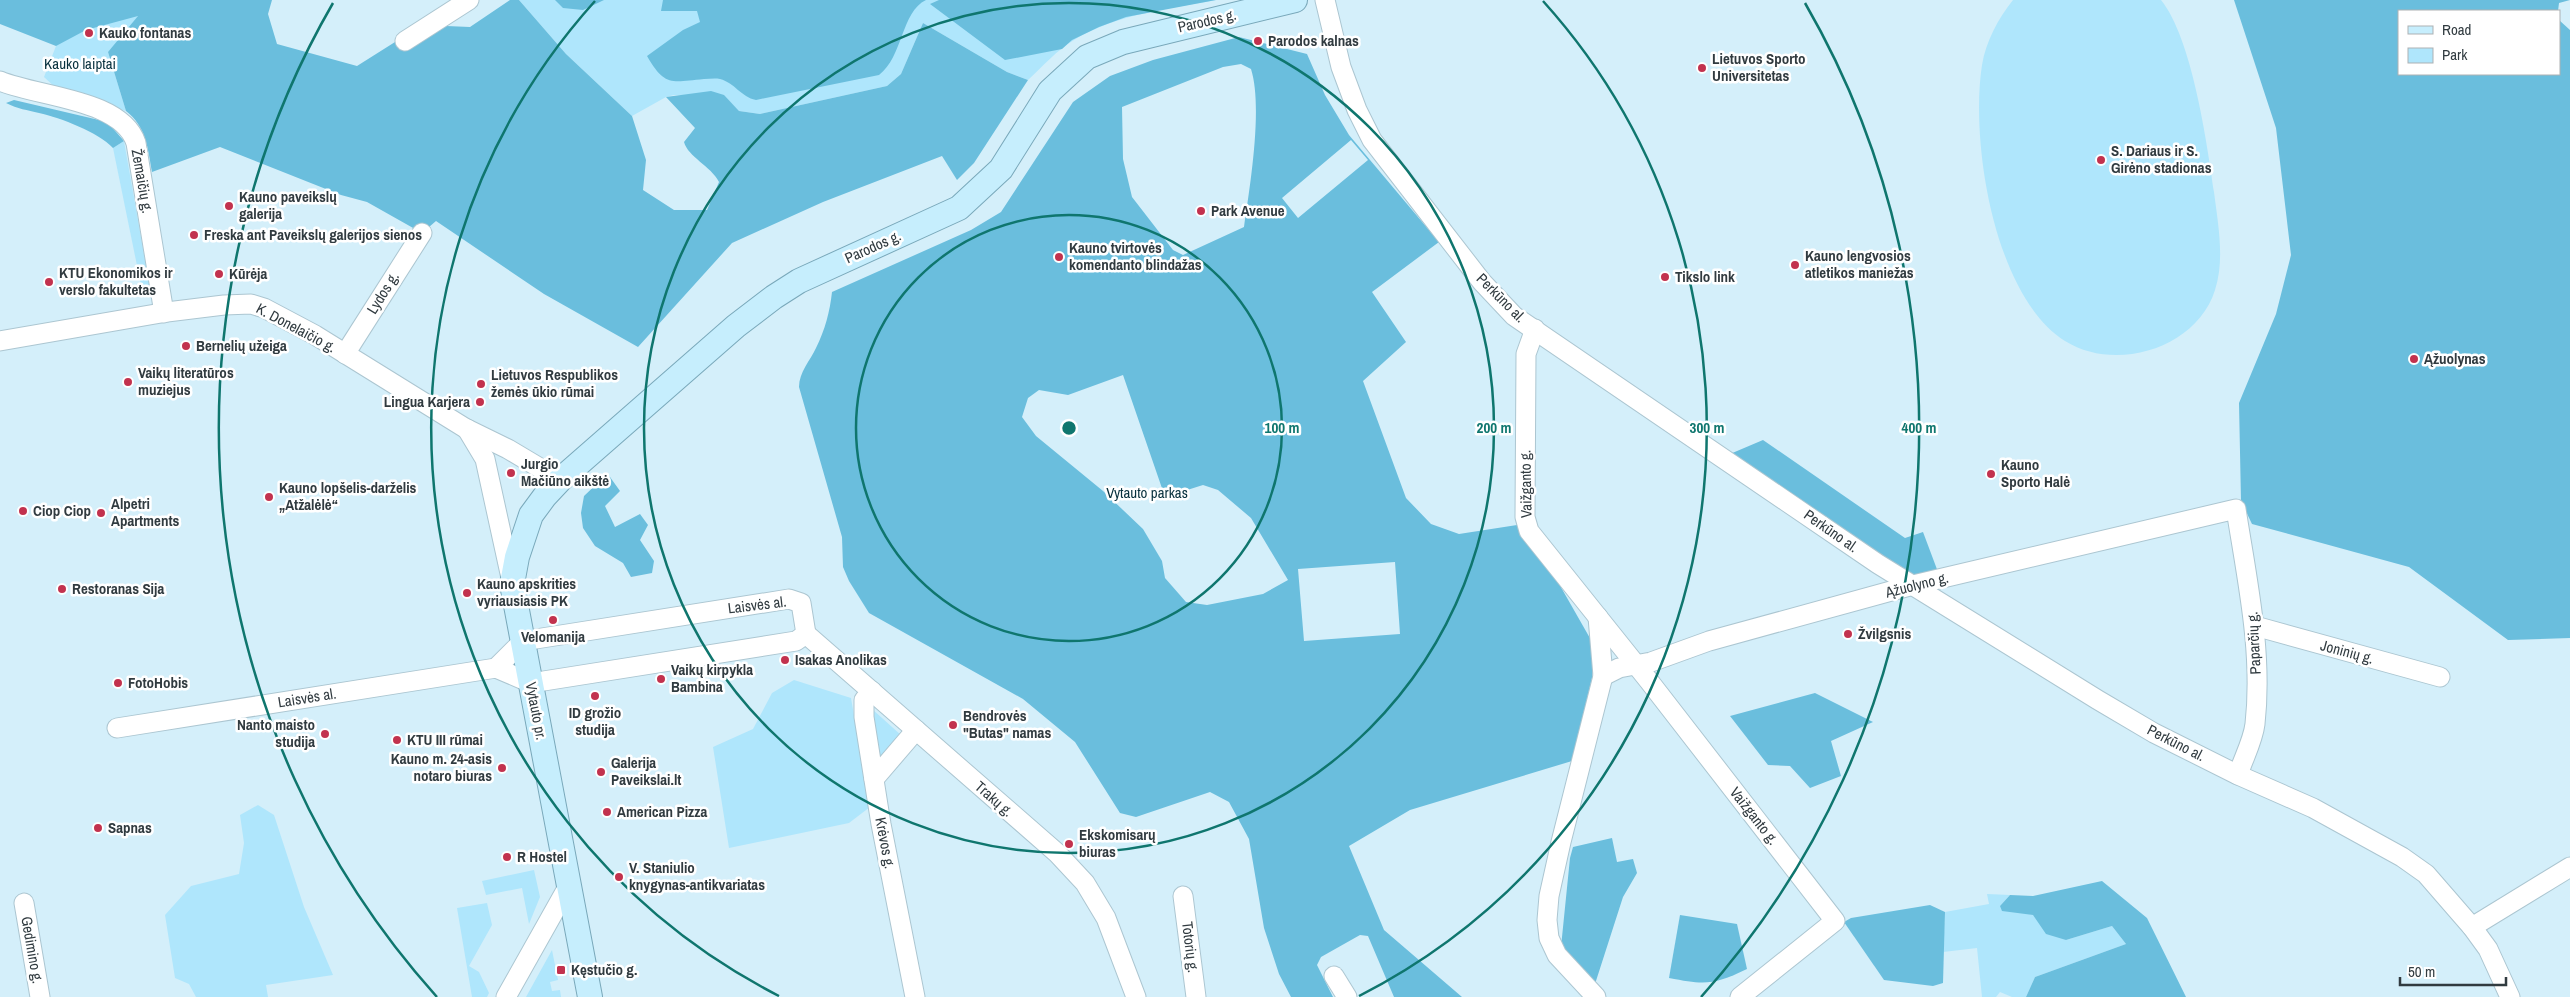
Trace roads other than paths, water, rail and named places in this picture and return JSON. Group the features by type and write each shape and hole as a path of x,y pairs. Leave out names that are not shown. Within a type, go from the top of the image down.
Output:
{"main road":[{"name":"Parodos g.","path":"512,584 517,557 532,515 544,496 560,480 736,326 774,297 799,281 959,208 1001,169 1050,91 1088,57 1123,42 1295,0"},
{"name":"Vytauto pr.","path":"512,584 590,997"}],"street":[{"path":"405,41 469,0"},
{"name":"Perkūno al.","path":"1325,0 1342,67 1357,110 1372,140 1489,290 1514,316 1878,564 2154,733 2238,775 2313,808 2402,857 2426,874 2472,927 2488,949 2510,997"},
{"name":"Žemaičių g.","path":"1,83 100,109 128,128 136,143 164,313"},
{"name":"Lydos g.","path":"345,354 422,233"},
{"name":"K. Donelaičio g.","path":"0,341 164,313 224,305 252,304 283,318 467,429 508,449 560,480"},
{"name":"Vaižganto g.","path":"1535,329 1526,354 1525,517 1529,531 1598,615 1835,921 1740,997"},
{"name":"Vytauto pr.","path":"467,429 485,459 512,584"},
{"name":"Ąžuolyno g.","path":"1603,676 1619,668 1637,666 1709,641 1912,585 2236,510"},
{"name":"Paparčių g.","path":"2236,510 2255,626 2254,725 2238,775"},
{"name":"Laisvės al.","path":"523,641 789,599 801,603 806,634"},
{"path":"1596,997 1558,955 1548,938 1546,920 1559,851 1603,676 1598,615"},
{"name":"Joninių g.","path":"2255,626 2440,677"},
{"path":"523,641 496,668 531,683 796,641 806,634"},
{"name":"Trakų g.","path":"806,634 1057,853 1085,883 1106,918 1136,997"},
{"name":"Laisvės al.","path":"117,728 496,668"},
{"name":"Krėvos g.","path":"872,691 864,700 864,717 915,997"},
{"path":"874,779 916,730"},
{"path":"2472,927 2570,867"},
{"path":"506,997 569,885"},
{"name":"Totorių g.","path":"1183,896 1196,997"},
{"name":"Gedimino g.","path":"24,903 40,997"},
{"path":"1334,976 1347,997"}],"place":[{"name":"Kauko fontanas","path":"89,33"},
{"name":"Parodos kalnas","path":"1258,41"},
{"name":"Lietuvos Sporto Universitetas","path":"1702,68"},
{"name":"S. Dariaus ir S. Girėno stadionas","path":"2101,160"},
{"name":"Kauno paveikslų galerija","path":"229,206"},
{"name":"Park Avenue","path":"1201,211"},
{"name":"Freska ant Paveikslų galerijos sienos","path":"194,235"},
{"name":"Kauno tvirtovės komendanto blindažas","path":"1059,257"},
{"name":"Kauno lengvosios atletikos maniežas","path":"1795,265"},
{"name":"Kūrėja","path":"219,274"},
{"name":"Tikslo link","path":"1665,277"},
{"name":"KTU Ekonomikos ir verslo fakultetas","path":"49,282"},
{"name":"Bernelių užeiga","path":"186,346"},
{"name":"Ąžuolynas","path":"2414,359"},
{"name":"Vaikų literatūros muziejus","path":"128,382"},
{"name":"Lietuvos Respublikos žemės ūkio rūmai","path":"481,384"},
{"name":"Lingua Karjera","path":"480,402"},
{"name":"Jurgio Mačiūno aikštė","path":"511,473"},
{"name":"Kauno Sporto Halė","path":"1991,474"},
{"name":"Kauno lopšelis-darželis „Atžalėlė“","path":"269,497"},
{"name":"Ciop Ciop","path":"23,511"},
{"name":"Alpetri Apartments","path":"101,513"},
{"name":"Restoranas Sija","path":"62,589"},
{"name":"Kauno apskrities vyriausiasis PK","path":"467,593"},
{"name":"Velomanija","path":"553,620"},
{"name":"Žvilgsnis","path":"1848,634"},
{"name":"Isakas Anolikas","path":"785,660"},
{"name":"Vaikų kirpykla Bambina","path":"661,679"},
{"name":"FotoHobis","path":"118,683"},
{"name":"ID grožio studija","path":"595,696"},
{"name":"Bendrovės \"Butas\" namas","path":"953,725"},
{"name":"Nanto maisto studija","path":"325,734"},
{"name":"KTU III rūmai","path":"397,740"},
{"name":"Kauno m. 24-asis notaro biuras","path":"502,768"},
{"name":"Galerija Paveikslai.lt","path":"601,772"},
{"name":"American Pizza","path":"607,812"},
{"name":"Sapnas","path":"98,828"},
{"name":"Ekskomisarų biuras","path":"1069,844"},
{"name":"R Hostel","path":"507,857"},
{"name":"V. Staniulio knygynas-antikvariatas","path":"619,877"},
{"name":"Kęstučio g.","path":"561,970"}],"park label":[{"name":"Kauko laiptai","path":"80,64"},
{"name":"Vytauto parkas","path":"1147,493"}]}
